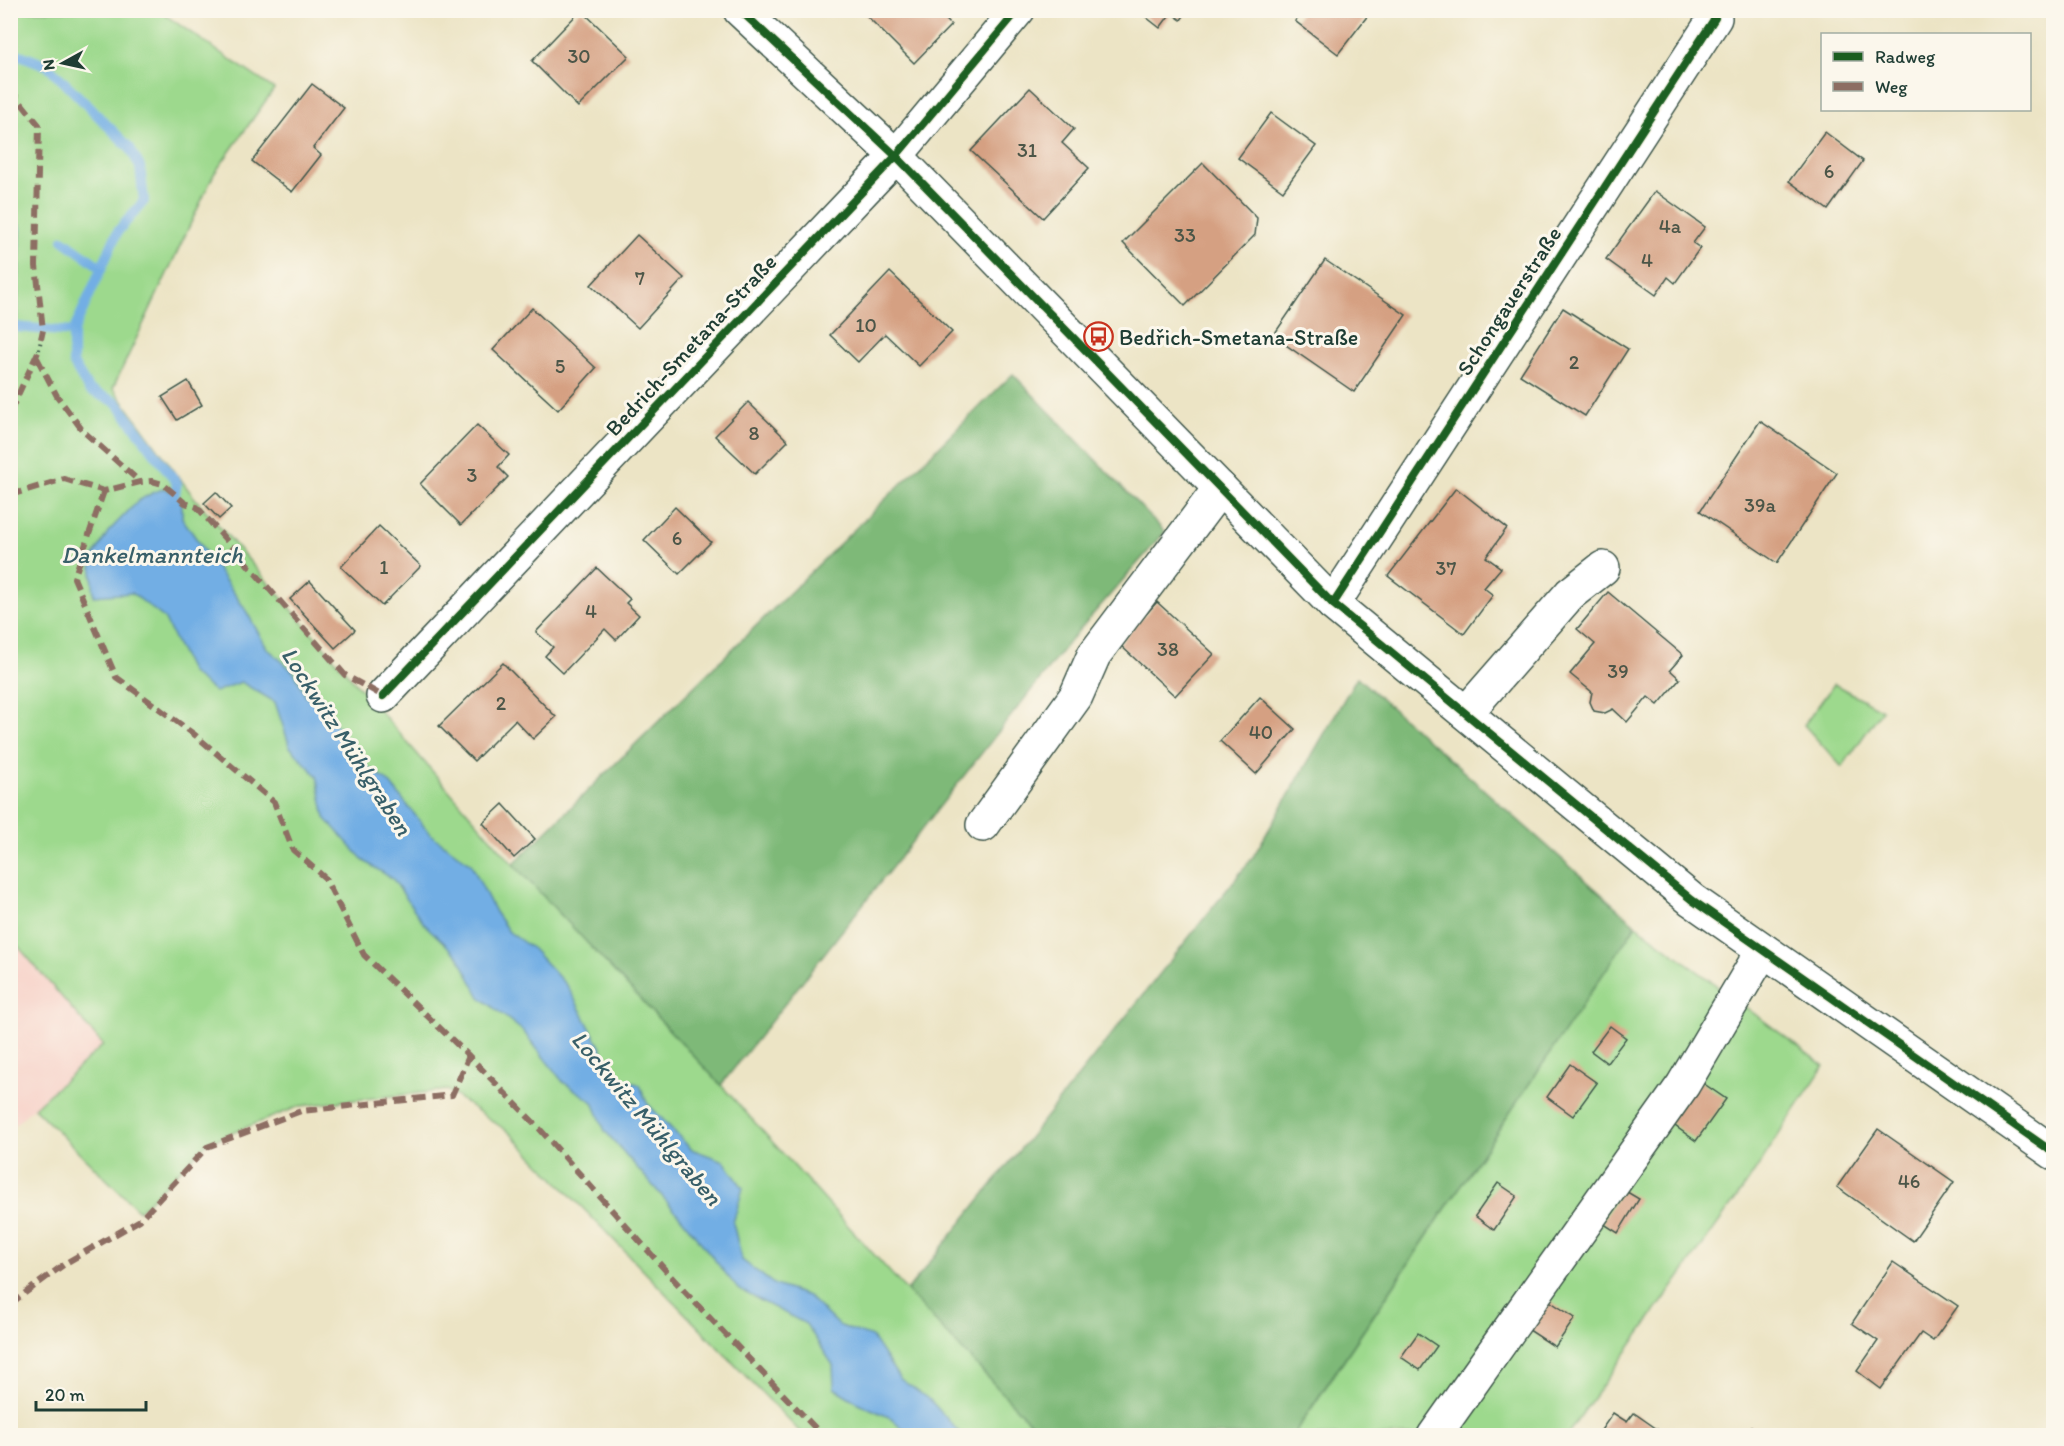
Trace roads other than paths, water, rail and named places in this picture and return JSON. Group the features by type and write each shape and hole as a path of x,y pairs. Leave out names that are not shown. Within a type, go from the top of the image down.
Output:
{"street":[{"path":"740,10 896,156 1333,604 1692,900 2054,1153"},
{"name":"Bedrich-Smetana-Straße","path":"383,696 896,156 1018,10"},
{"name":"Schongauerstraße","path":"1333,604 1715,18"},
{"path":"983,825 1076,696 1094,655 1220,488"},
{"path":"1466,713 1570,594 1603,568"},
{"path":"1434,1436 1683,1085 1763,950"}],"water":[{"path":"11,217 21,227 16,327 11,333"},
{"name":"Dankelmannteich","path":"166,488 182,503 182,518 245,609 267,648 294,672 307,698 321,703 361,762 389,782 430,834 471,864 495,912 509,932 533,949 568,987 616,1076 640,1085 647,1103 691,1149 724,1161 743,1188 733,1223 742,1260 775,1285 808,1296 838,1325 872,1337 899,1378 931,1401 959,1432 959,1435 910,1435 891,1418 860,1404 834,1388 833,1365 806,1324 738,1289 683,1220 605,1131 593,1102 563,1082 523,1031 480,997 458,956 424,924 393,879 364,861 325,818 317,776 290,747 275,702 241,682 215,692 191,673 164,618 132,593 94,596 91,561 108,532 138,501"}],"waterway":[{"name":"Lockwitz Mühlgraben","path":"10,51 48,66 130,148 140,167 144,201 118,231 73,332 73,363 89,390 116,402 177,483 172,509"},
{"path":"63,240 102,268"},
{"path":"16,327 73,332"}],"place":[{"name":"Bedřich-Smetana-Straße","path":"1098,337"}]}
